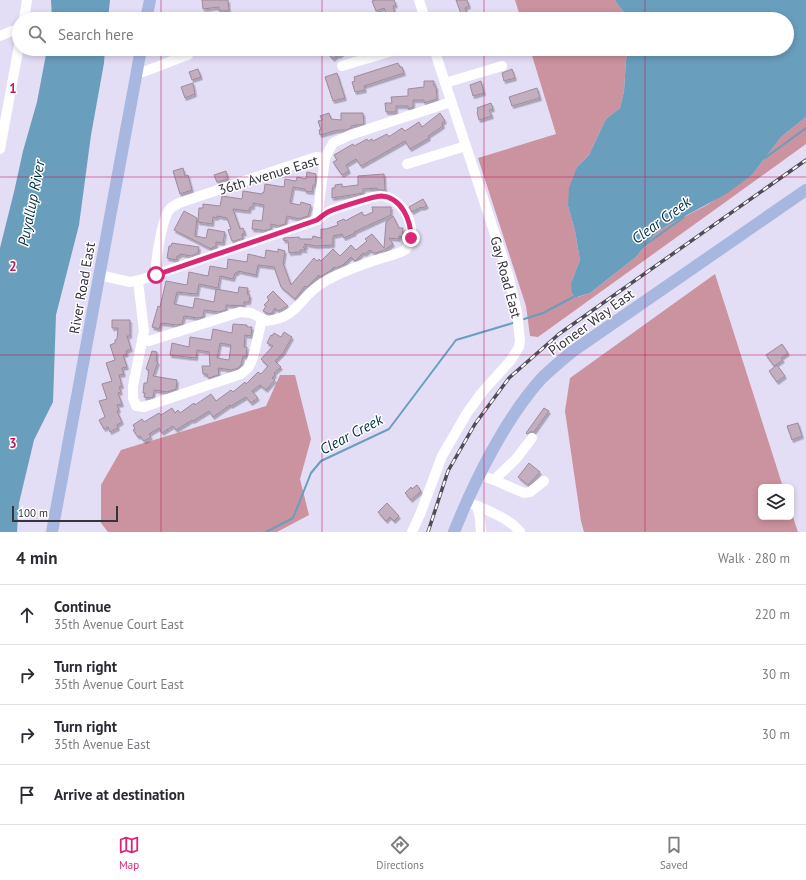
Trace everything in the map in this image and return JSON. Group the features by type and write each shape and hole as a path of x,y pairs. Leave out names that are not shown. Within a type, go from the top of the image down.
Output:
{"main road":[{"path":"147,12 150,0"},
{"name":"River Road East","path":"52,532 140,56"},
{"name":"Pioneer Way East","path":"454,532 472,504 480,475 514,415 525,399 550,370 573,351 806,190"}],"street":[{"path":"25,12 28,0"},
{"path":"419,0 422,12"},
{"path":"0,36 12,31"},
{"path":"0,149 17,56"},
{"path":"136,74 152,70 185,56"},
{"path":"342,66 376,56"},
{"name":"Gay Road East","path":"412,532 442,456 467,413 483,390 511,360 519,347 520,341 517,312 508,274 436,56"},
{"path":"445,83 502,66"},
{"name":"36th Avenue East","path":"156,275 159,247 168,211 171,208 316,157 325,158 333,143 344,138 451,102"},
{"path":"407,164 466,146"},
{"path":"317,220 325,158"},
{"path":"100,275 130,282 138,281 317,220 330,211 381,196 395,202 404,211 408,218 411,238 408,247 405,250 341,273 323,282 312,290 295,310 288,315 272,321 267,321 246,312 235,313 149,341 142,340"},
{"path":"138,281 144,331 132,393 136,406 144,407 241,374 251,364 262,319"},
{"path":"494,480 516,459 532,438"},
{"path":"480,475 524,493 530,492 544,481"},
{"path":"472,504 480,519 481,532"},
{"path":"472,504 507,521 516,527 520,532"}],"shaded area":[{"path":"515,0 615,0 623,12 519,12"},
{"path":"532,56 627,56 624,91 620,108 606,119 589,155 577,167 568,206 575,231 580,260 571,283 578,297 590,293 636,257 654,235 663,228 707,205 752,175 781,137 806,117 806,144 538,337 530,336 526,306 478,158 556,134"},
{"path":"715,274 782,484 758,484 758,520 794,520 798,532 584,532 581,521 565,411 570,378"},
{"path":"280,375 295,375 311,439 300,479 309,515 277,532 108,532 101,523 101,485 121,450 266,406"}],"water":[{"path":"51,0 110,0 109,12 52,12"},
{"path":"615,0 806,0 806,117 781,137 752,175 726,194 663,228 654,235 636,257 590,293 577,297 572,293 571,283 580,260 575,231 568,206 569,188 577,167 589,155 606,119 620,108 624,91 627,56 794,56 794,12 623,12"},
{"name":"Puyallup River","path":"46,56 104,56 91,135 79,225 56,315 53,402 34,440 19,503 17,532 0,532 0,248 23,151 37,102"}],"building":[{"path":"202,0 228,0 229,11 219,11 219,7 203,9"},
{"path":"394,0 396,5 393,6 395,12 386,12 384,8 376,11 372,1"},
{"path":"456,0 467,0 469,6 465,8 466,12 460,12"},
{"path":"398,63 400,67 402,67 404,73 364,86 365,90 355,92 352,82 355,81 354,77"},
{"path":"198,69 201,77 192,80 189,72"},
{"path":"512,69 515,78 504,81 502,73"},
{"path":"337,73 345,98 333,101 325,77"},
{"path":"424,81 434,81 437,99 424,103 424,100 413,100 413,107 408,109 408,106 396,106 396,112 386,112 385,103 392,103 391,97 408,96 408,89 424,87"},
{"path":"481,81 484,93 473,96 470,85"},
{"path":"193,83 195,94 185,98 181,87"},
{"path":"537,88 540,98 512,106 509,97"},
{"path":"491,103 493,109 489,110 492,116 479,120 477,108"},
{"path":"329,113 331,119 341,120 341,113 363,113 364,124 351,126 351,128 346,130 338,130 320,135 319,130 321,130 318,121 322,120 320,116"},
{"path":"440,113 445,121 442,123 443,126 428,136 429,138 410,149 405,141 361,166 356,159 346,165 349,171 342,175 333,162 337,160 334,155 353,144 354,146 367,139 368,141 372,139 373,141 387,134 390,136 402,128 405,131 419,122 422,127"},
{"path":"183,168 185,176 188,175 192,190 180,194 173,171"},
{"path":"226,171 228,179 217,182 214,175"},
{"path":"307,172 316,174 315,185 313,185 312,192 293,187 290,203 300,205 301,202 311,205 308,216 299,219 287,216 285,224 279,226 271,224 271,229 262,231 252,229 253,220 262,221 264,205 253,203 253,207 250,207 249,211 233,209 240,229 243,228 245,233 242,234 243,238 235,241 232,241 228,230 231,229 227,218 217,216 217,218 213,217 212,224 198,222 199,208 203,208 203,204 220,206 222,196 242,199 243,191 262,194 264,192 265,184 284,187 285,179 296,181 297,177 306,179"},
{"path":"384,174 385,190 377,190 377,188 363,189 363,193 332,198 332,188 335,188 335,185 342,184 342,187 358,185 358,176"},
{"path":"423,199 427,206 421,207 412,212 409,207"},
{"path":"372,207 391,207 391,215 344,238 342,234 333,236 333,245 316,246 304,244 307,247 303,247 306,250 289,253 288,241 283,240 284,238 299,237 300,239 312,239 313,236 321,238 321,229 338,225 337,222 344,219 345,221 362,212 364,216 373,212"},
{"path":"184,211 197,218 195,236 206,238 208,229 225,232 223,243 216,242 216,247 211,249 174,230"},
{"path":"393,216 399,228 403,228 402,237 399,236 399,239 389,238 393,244 383,251 374,253 370,250 365,254 363,253 355,261 351,257 343,265 336,268 334,267 320,277 319,275 307,287 305,286 295,299 281,287 274,267 258,265 256,275 238,271 235,273 233,279 220,276 218,288 199,284 197,294 177,292 174,304 193,308 195,298 214,302 216,289 238,293 239,287 248,288 247,294 250,295 249,302 244,302 244,306 226,305 226,310 219,312 204,310 203,317 198,318 184,316 182,324 177,325 161,323 159,329 152,327 158,306 160,307 166,281 187,285 189,272 208,276 210,266 227,269 228,259 247,262 248,254 265,258 266,250 278,252 278,249 285,251 283,263 291,285 314,258 317,261 319,259 321,261 333,249 340,256 351,245 356,250 367,241 365,239 372,234 384,248 386,222"},
{"path":"172,243 199,247 198,253 191,256 180,254 177,256 177,260 167,258 169,246 171,246"},
{"path":"273,291 288,306 278,311 275,308 272,313 269,314 263,311 266,306 264,305 269,300 267,297"},
{"path":"112,320 130,320 130,336 127,336 131,349 126,351 127,354 123,355 127,367 122,368 124,374 119,375 122,386 119,387 121,392 118,393 122,404 117,405 119,410 117,411 122,422 117,425 118,428 110,432 108,427 104,429 99,420 105,417 99,401 107,399 102,384 112,381 106,363 115,360 110,345 115,343 115,340 117,339 118,328 112,328"},
{"path":"233,324 252,327 251,336 245,335 244,347 247,347 246,357 243,356 241,365 232,370 218,368 219,375 208,378 207,374 203,374 202,366 210,366 209,352 197,350 196,358 170,355 172,343 189,347 190,337 211,340 213,329 232,333","holes":["220,343 231,345 229,360 217,358"]},
{"path":"284,332 292,337 283,353 275,361 281,367 274,373 275,375 272,378 275,380 266,390 260,385 252,391 258,398 251,403 246,397 231,406 230,405 213,417 209,411 176,430 173,426 162,433 159,428 149,434 151,437 144,441 140,436 138,437 133,430 135,429 133,425 142,419 144,422 159,413 161,415 172,408 175,413 178,410 180,413 194,403 195,405 211,394 216,401 231,390 233,392 245,382 246,384 258,372 261,374 268,366 261,359 273,346 267,343 271,335 272,336 274,333 281,337"},
{"path":"782,344 788,353 781,358 783,360 774,366 766,355"},
{"path":"152,351 157,352 156,361 158,362 153,376 177,380 176,389 167,392 154,390 153,397 151,398 144,397 145,393 143,393 144,383 147,383 149,370 146,369"},
{"path":"777,365 785,376 777,382 769,371"},
{"path":"544,408 549,411 534,432 527,434 526,433"},
{"path":"798,423 802,436 792,440 787,426"},
{"path":"529,463 540,472 528,485 518,477"},
{"path":"417,485 421,491 411,500 405,493 411,487 412,489"},
{"path":"387,503 399,516 394,521 390,517 386,521 378,512"}],"waterway":[{"name":"Clear Creek","path":"765,158 806,128"},
{"name":"Clear Creek","path":"645,245 684,217"},
{"name":"Clear Creek","path":"524,319 543,313 577,295"},
{"name":"Clear Creek","path":"266,532 293,518 311,473 321,461 389,429 456,340 513,323"}],"railway":[{"path":"428,532 448,471 475,424 509,378 559,334 806,160"}],"route":[{"path":"156,275 317,220 330,211 381,196 395,202 404,211 408,218 411,238"}]}
